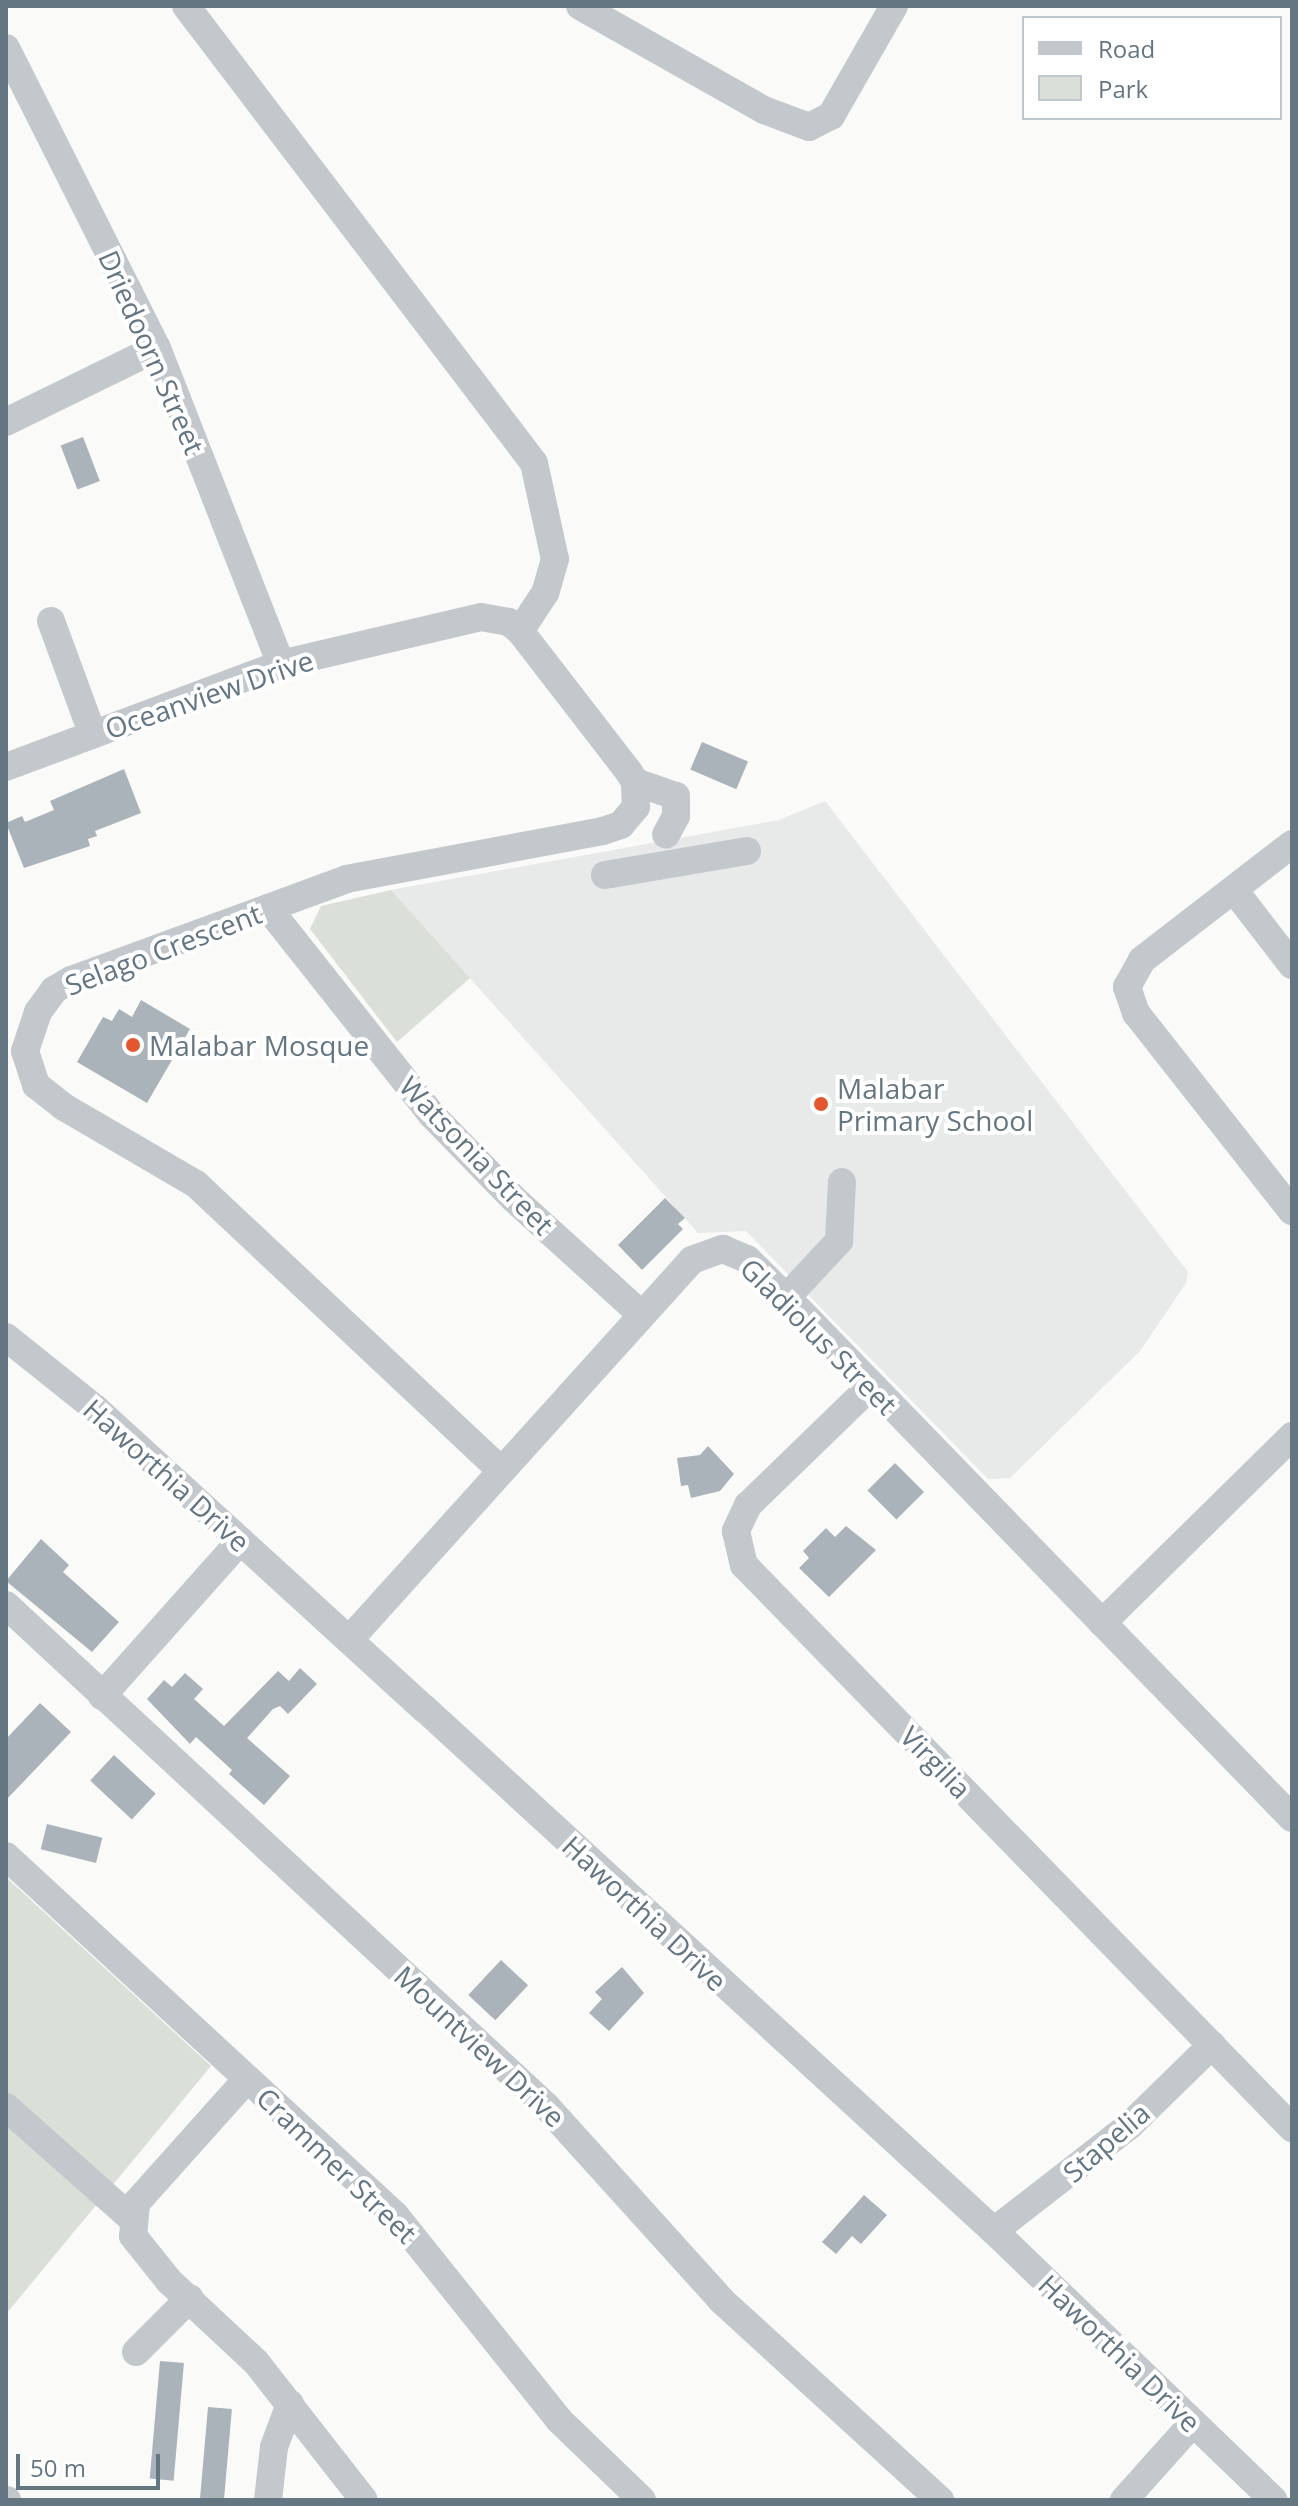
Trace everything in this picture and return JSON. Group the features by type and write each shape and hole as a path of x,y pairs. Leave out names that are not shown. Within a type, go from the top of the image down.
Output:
{"street":[{"path":"186,6 534,463 555,559 545,593 514,626 635,782 676,796 676,816 666,835 670,864"},
{"path":"580,6 764,110 809,127 831,116 891,7"},
{"name":"Driedoorn Street","path":"6,48 157,348 281,664"},
{"path":"6,422 157,348"},
{"name":"Oceanview Drive","path":"6,767 281,664 481,617 514,626"},
{"path":"51,621 93,735"},
{"path":"635,782 632,813 666,835"},
{"name":"Selago Crescent","path":"500,1469 196,1184 64,1107 36,1085 25,1051 32,1027 54,990 347,879 603,831 632,813"},
{"path":"1292,844 1136,965 1128,994 1136,1013 1292,1211"},
{"path":"605,875 747,851"},
{"path":"1234,890 1292,965"},
{"name":"Watsonia Street","path":"268,908 432,1115 514,1199 641,1314"},
{"path":"786,1298 839,1241 842,1182"},
{"name":"Gladiolus Street","path":"349,1640 500,1469 692,1260 723,1249 747,1259 1292,1818"},
{"name":"Haworthia Drive","path":"6,1337 96,1409 994,2231 1274,2500"},
{"name":"Virgilia","path":"871,1386 748,1505 736,1531 744,1565 1292,2128"},
{"path":"1102,1623 1292,1436"},
{"path":"102,1696 240,1541"},
{"name":"Mountview Drive","path":"6,1605 546,2106 721,2300 925,2495"},
{"name":"Crammer Street","path":"6,1856 395,2215 559,2420 642,2500"},
{"name":"Stapelia","path":"994,2231 1129,2126 1212,2045"},
{"path":"247,2079 136,2203 131,2218 133,2236 145,2256 232,2336 290,2404 364,2500"},
{"path":"6,2107 131,2218"},
{"path":"136,2352 190,2298"},
{"path":"268,2500 274,2447 290,2404"},
{"path":"1124,2500 1192,2424"}],"shaded area":[{"name":"Malabar Primary School","path":"825,801 1188,1272 1186,1283 1140,1351 1010,1478 988,1479 746,1231 698,1233 391,890 779,820"}],"green space":[{"path":"391,890 470,978 397,1042 310,929 321,906"},
{"path":"6,1877 211,2066 6,2314"}],"building":[{"path":"83,437 100,481 77,489 61,446"},
{"path":"702,742 748,762 736,789 690,770"},
{"path":"124,769 141,813 95,831 97,836 88,839 90,846 24,868 6,823 22,816 25,822 54,810 50,801"},
{"name":"Malabar Mosque","path":"141,1000 190,1029 147,1103 77,1062 103,1017 112,1021 119,1009 132,1017"},
{"path":"665,1198 685,1218 678,1224 683,1229 642,1270 618,1245"},
{"path":"708,1446 734,1474 720,1491 691,1498 688,1485 681,1486 677,1458 700,1455"},
{"path":"895,1463 924,1492 896,1520 867,1491"},
{"path":"846,1526 876,1550 829,1597 799,1568 809,1558 803,1551 826,1528 835,1537"},
{"path":"41,1539 69,1565 63,1572 119,1622 92,1652 6,1581"},
{"path":"300,1668 317,1684 288,1714 280,1706 273,1709 247,1738 290,1776 264,1805 229,1774 232,1770 196,1737 190,1744 147,1699 164,1680 172,1687 185,1673 203,1689 194,1699 224,1726 278,1671 289,1681"},
{"path":"40,1703 71,1732 6,1800 6,1739"},
{"path":"114,1755 156,1794 132,1819 90,1781"},
{"path":"47,1824 102,1838 96,1863 41,1849"},
{"path":"501,1960 528,1985 495,2020 468,1995"},
{"path":"622,1967 644,1993 609,2031 589,2013 602,1999 595,1992"},
{"path":"864,2195 887,2215 861,2244 852,2236 836,2254 822,2242"},
{"path":"160,2361 184,2363 174,2481 150,2479"},
{"path":"208,2407 232,2409 224,2500 200,2500"}],"place":[{"name":"Malabar Mosque","path":"133,1045"},
{"name":"Malabar Primary School","path":"821,1104"}]}
